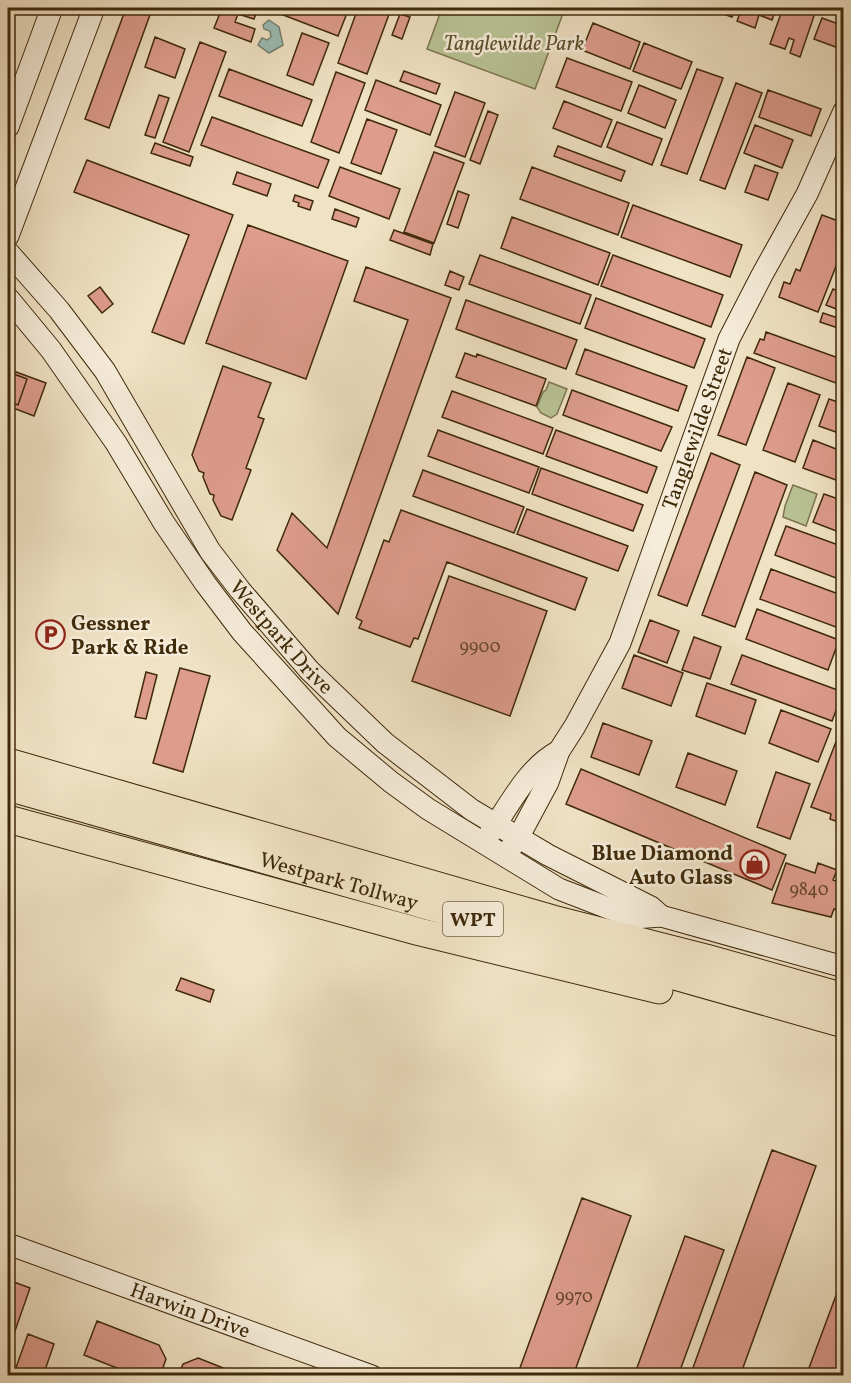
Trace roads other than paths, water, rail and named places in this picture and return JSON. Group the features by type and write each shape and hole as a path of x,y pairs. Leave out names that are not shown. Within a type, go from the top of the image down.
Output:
{"highway":[{"name":"Westpark Tollway","path":"8,762 553,919 706,958 843,997"},
{"name":"Westpark Tollway","path":"8,787 843,1025"},
{"path":"8,819 420,932 803,1025 843,1025"}],"main road":[{"path":"8,128 52,8"},
{"path":"8,236 94,8"},
{"name":"Tanglewilde Street","path":"505,856 518,838 549,782 559,751 620,643 729,339 807,194 843,111"},
{"name":"Westpark Drive","path":"8,252 59,310 105,371 210,551 310,671 385,742 428,777 496,826 579,872 651,907 661,916"},
{"name":"Westpark Drive","path":"8,298 51,350 104,424 164,523 242,632 337,737 398,787 559,890 634,918 661,916 843,967"},
{"path":"206,583 225,571"},
{"path":"337,737 360,718"},
{"name":"Tanglewilde Street","path":"483,843 544,759 559,751"},
{"name":"Harwin Drive","path":"8,1244 372,1376"}],"water":[{"path":"269,20 279,27 283,45 269,53 258,45 262,38 267,40 271,37 270,31 264,29 263,25"}],"place":[{"name":"Gessner Park & Ride","path":"50,635"},
{"name":"Blue Diamond Auto Glass","path":"754,865"}],"park label":[{"name":"Tanglewilde Park","path":"514,43"}]}
